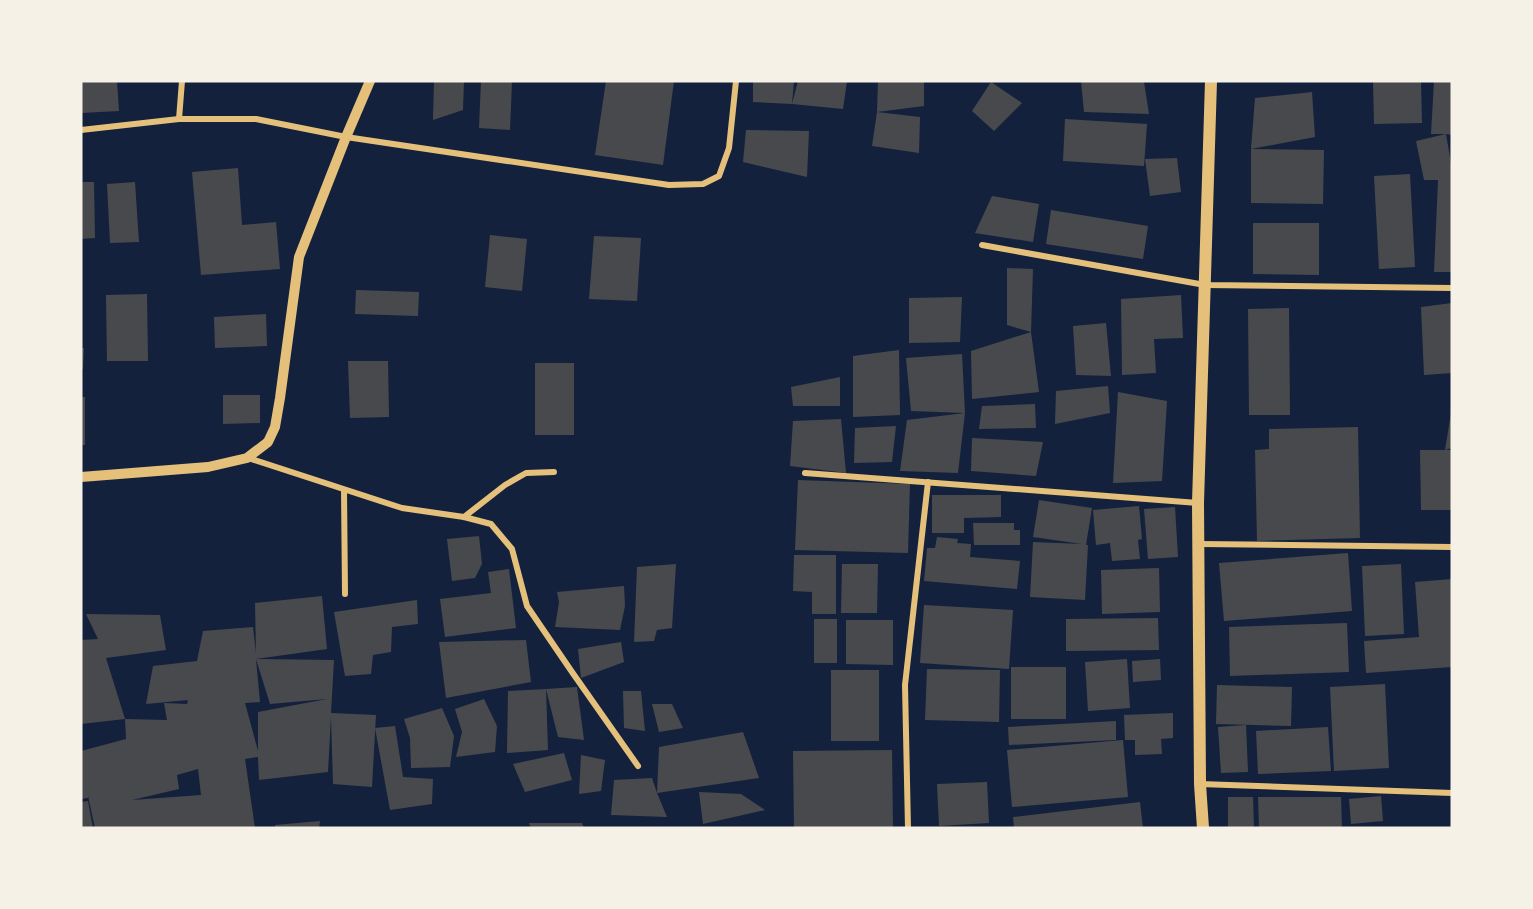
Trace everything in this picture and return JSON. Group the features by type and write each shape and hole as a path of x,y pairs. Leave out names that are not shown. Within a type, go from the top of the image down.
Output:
{"main road":[{"path":"1203,828 1200,784 1198,503 1210,81"}],"street":[{"path":"179,119 182,81"},
{"path":"81,477 208,467 247,458 268,442 275,427 299,257 370,81"},
{"path":"81,130 179,119 256,119 346,137 669,185 704,184 719,176 729,148 736,81"},
{"path":"982,244 1205,285 1452,288"},
{"path":"247,458 402,508 464,517 491,524 512,549 527,606 638,766"},
{"path":"464,517 505,485 526,473 554,472"},
{"path":"805,473 1198,503"},
{"path":"908,828 905,685 928,482"},
{"path":"344,490 345,594"},
{"path":"1199,544 1452,548"},
{"path":"1200,784 1452,794"}],"building":[{"path":"81,81 117,81 119,111 81,113"},
{"path":"434,81 464,81 463,110 433,120"},
{"path":"481,81 512,81 510,130 479,128"},
{"path":"606,81 674,81 663,165 595,155"},
{"path":"753,81 794,81 792,104 753,102"},
{"path":"798,81 847,81 843,109 792,104"},
{"path":"878,81 924,81 924,106 877,112"},
{"path":"1081,81 1144,82 1149,114 1084,112"},
{"path":"1373,81 1421,81 1422,123 1374,124"},
{"path":"1434,81 1452,81 1452,135 1431,134"},
{"path":"991,82 1022,103 994,131 972,111"},
{"path":"1312,92 1315,137 1251,149 1255,98"},
{"path":"877,112 920,117 919,153 872,146"},
{"path":"1065,119 1147,124 1144,166 1063,161"},
{"path":"746,130 809,131 807,177 743,162"},
{"path":"1446,134 1452,169 1452,272 1434,272 1438,180 1424,180 1416,141"},
{"path":"1251,149 1324,150 1323,204 1251,203"},
{"path":"1177,158 1181,192 1150,196 1145,159"},
{"path":"238,168 242,225 276,222 280,269 201,275 192,172"},
{"path":"1410,174 1415,267 1379,269 1374,176"},
{"path":"81,182 94,182 95,238 81,239"},
{"path":"135,182 139,242 110,243 107,184"},
{"path":"992,196 1039,204 1033,242 975,233"},
{"path":"1051,210 1148,226 1143,259 1046,244"},
{"path":"1253,223 1319,223 1319,275 1253,274"},
{"path":"490,235 527,239 522,291 485,287"},
{"path":"594,236 641,238 637,301 589,299"},
{"path":"1007,268 1033,269 1031,332 1007,325"},
{"path":"356,290 419,292 418,316 355,314"},
{"path":"147,294 148,361 107,361 106,295"},
{"path":"1181,295 1183,338 1154,339 1156,373 1122,375 1121,299"},
{"path":"962,297 960,342 909,343 909,298"},
{"path":"1452,303 1452,373 1424,375 1421,307"},
{"path":"1289,308 1290,415 1249,415 1248,309"},
{"path":"266,314 267,346 215,348 214,317"},
{"path":"1106,323 1111,376 1076,375 1073,326"},
{"path":"1031,332 1039,392 972,399 971,351"},
{"path":"81,348 84,348 83,369 81,369"},
{"path":"899,350 900,415 853,417 853,356"},
{"path":"962,354 965,413 911,411 906,358"},
{"path":"348,361 388,361 389,417 350,418"},
{"path":"535,363 574,363 574,435 535,435"},
{"path":"840,377 840,406 793,406 791,387"},
{"path":"1108,386 1110,413 1055,424 1056,391"},
{"path":"1118,392 1167,401 1162,481 1113,483"},
{"path":"223,395 260,395 260,423 223,424"},
{"path":"81,397 85,397 85,445 81,445"},
{"path":"1035,404 1036,428 979,429 982,406"},
{"path":"965,413 958,473 900,471 907,420"},
{"path":"1451,413 1452,448 1445,450"},
{"path":"841,419 846,473 790,466 793,421"},
{"path":"896,426 892,462 854,463 855,428"},
{"path":"1358,427 1360,538 1257,541 1255,450 1269,449 1269,429"},
{"path":"972,438 1043,442 1036,476 971,471"},
{"path":"1420,450 1452,450 1452,510 1421,510"},
{"path":"798,480 910,484 908,553 795,550"},
{"path":"932,495 1001,495 1001,517 964,518 964,533 932,533"},
{"path":"1039,500 1092,508 1086,545 1088,545 1085,600 1030,597 1033,542 1082,544 1033,537"},
{"path":"1139,506 1142,539 1138,540 1140,559 1112,561 1110,543 1096,545 1093,510"},
{"path":"1175,507 1178,557 1148,559 1144,509"},
{"path":"973,523 1014,523 1014,530 1020,530 1020,545 974,545"},
{"path":"479,536 482,564 475,578 452,581 447,539"},
{"path":"937,537 958,539 957,543 971,544 970,557 1020,561 1017,589 924,581 927,548 935,548"},
{"path":"1348,553 1352,611 1224,621 1219,563"},
{"path":"794,555 836,555 836,614 812,614 812,592 793,591"},
{"path":"676,564 672,628 657,630 654,641 634,642 637,567"},
{"path":"842,564 878,564 877,613 841,613"},
{"path":"1401,564 1404,634 1365,636 1362,566"},
{"path":"1159,568 1160,612 1102,614 1101,570"},
{"path":"509,569 516,628 445,637 440,599 491,593 488,572"},
{"path":"1452,579 1452,667 1366,673 1364,641 1419,637 1415,582"},
{"path":"624,586 625,606 620,630 555,627 559,602 557,592"},
{"path":"322,596 327,649 256,659 334,660 331,713 376,715 372,787 333,784 331,717 328,772 259,780 258,757 245,759 255,828 95,828 88,796 88,798 81,799 81,751 126,739 125,719 167,720 164,703 187,704 188,700 146,704 153,666 197,661 203,631 253,627 256,653 255,603","holes":["256,659 270,704 327,699 258,712 258,751 245,703 260,702","198,769 201,795 132,800 179,789 177,775"]},
{"path":"417,600 418,624 392,627 391,652 373,655 371,674 345,676 334,612"},
{"path":"924,605 1013,610 1009,669 920,663"},
{"path":"86,614 160,615 166,650 106,658 125,719 81,724 81,640 98,639"},
{"path":"1158,618 1159,650 1066,651 1066,619"},
{"path":"814,619 837,619 837,663 814,663"},
{"path":"846,620 893,620 893,665 846,664"},
{"path":"1347,623 1349,672 1230,676 1229,627"},
{"path":"526,640 531,682 446,698 439,642"},
{"path":"621,642 624,662 581,678 578,649"},
{"path":"1127,659 1130,708 1088,711 1085,662"},
{"path":"1160,659 1161,680 1133,682 1132,661"},
{"path":"1011,667 1066,667 1066,719 1011,719"},
{"path":"927,669 1000,670 999,722 925,720"},
{"path":"831,670 879,670 879,741 831,741"},
{"path":"1385,684 1389,768 1334,771 1330,687"},
{"path":"1217,685 1292,687 1291,726 1216,724"},
{"path":"577,687 584,740 558,737 546,689"},
{"path":"546,689 548,750 507,753 508,691"},
{"path":"623,691 641,691 645,731 624,728"},
{"path":"484,699 497,726 495,752 456,757 462,732 455,709"},
{"path":"652,704 672,704 683,728 659,732"},
{"path":"442,708 454,736 450,767 411,768 410,738 404,719"},
{"path":"1173,713 1173,738 1161,739 1162,754 1135,755 1135,740 1125,740 1124,715"},
{"path":"1116,721 1116,740 1009,745 1008,727"},
{"path":"1246,725 1248,772 1221,773 1218,727"},
{"path":"395,726 403,777 433,779 432,804 390,810 375,728"},
{"path":"1328,727 1331,771 1258,774 1256,731"},
{"path":"743,732 759,778 657,793 659,747"},
{"path":"1123,740 1128,797 1012,807 1007,750"},
{"path":"892,750 893,828 794,828 793,751"},
{"path":"564,753 572,780 525,792 513,764"},
{"path":"581,755 605,760 601,791 579,794"},
{"path":"652,778 667,817 611,815 614,780"},
{"path":"987,782 989,823 939,826 937,784"},
{"path":"699,792 741,794 765,810 703,824"},
{"path":"1381,796 1383,821 1351,824 1349,799"},
{"path":"1228,797 1253,797 1254,828 1228,828"},
{"path":"1258,797 1341,797 1342,828 1259,828"},
{"path":"88,801 93,828 81,828 81,802"},
{"path":"1140,802 1143,828 1014,828 1013,817"},
{"path":"320,821 319,828 275,828 275,825"},
{"path":"529,823 582,823 584,828 531,828"}]}
